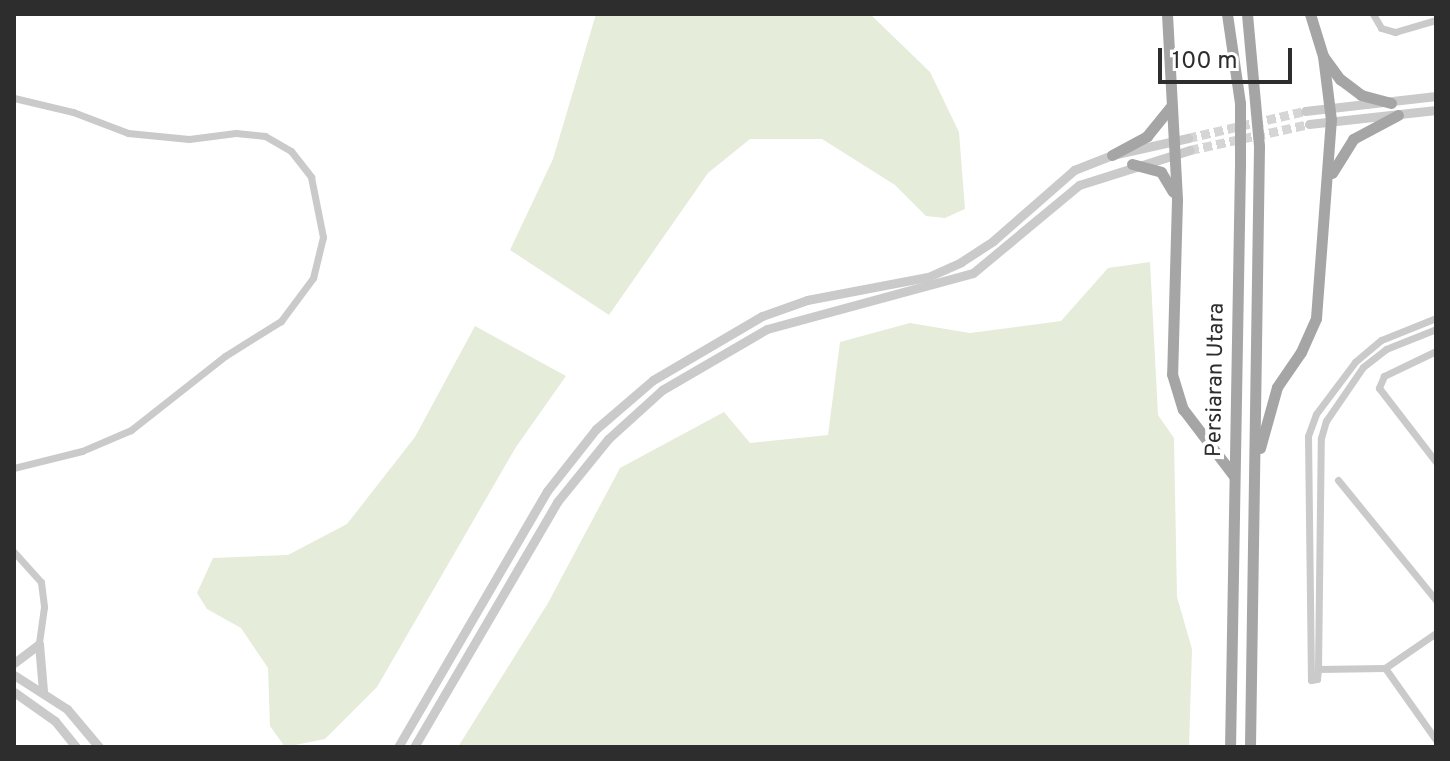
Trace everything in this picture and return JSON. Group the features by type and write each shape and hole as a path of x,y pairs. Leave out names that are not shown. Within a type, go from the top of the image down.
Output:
{"main road":[{"path":"1167,14 1177,200 1175,393 1234,476"},
{"name":"Persiaran Utara","path":"1227,14 1240,103 1230,747"},
{"name":"Persiaran Utara","path":"1247,14 1259,146 1250,747"},
{"path":"1255,469 1268,408 1316,318 1330,178 1331,120 1323,56 1310,14"},
{"path":"1323,56 1340,79 1361,95 1394,109"},
{"path":"1112,155 1147,136 1171,106"},
{"path":"1330,178 1353,139 1394,109"},
{"path":"1132,164 1161,172 1177,200"}],"street":[{"path":"1373,14 1381,28 1395,32 1436,20"},
{"path":"1309,124 1394,109 1436,96"},
{"path":"14,98 73,112 128,133 189,139 236,133 265,136 291,151 311,177 323,237 313,278 281,321 225,356 131,430 82,451 14,468"},
{"path":"1305,111 1329,106 1436,110"},
{"path":"398,747 547,491 622,405 653,380 762,316 807,300 928,277 961,262 1074,170 1112,155 1188,138"},
{"path":"414,747 557,502 608,439 662,390 767,329 973,273 1079,185 1132,164 1190,150"},
{"path":"1436,318 1381,340 1355,362 1323,401 1312,425 1308,678 1317,679 1318,669 1321,438 1326,421 1363,367 1386,349 1436,329"},
{"path":"1436,351 1384,376 1379,388 1436,462"},
{"path":"1338,480 1436,600"},
{"path":"14,552 41,582 39,644 43,691"},
{"path":"1318,669 1385,668 1436,633"},
{"path":"14,663 39,644"},
{"path":"1385,668 1436,740"},
{"path":"14,675 43,691 99,747"},
{"path":"14,692 55,721 76,747"}],"green space":[{"path":"596,14 870,14 930,72 959,132 965,209 945,218 926,216 895,185 822,139 750,139 708,173 609,315 510,250 553,159"},
{"path":"1150,262 1158,415 1174,438 1177,597 1192,649 1189,747 458,747 548,603 620,468 724,412 750,443 828,435 840,342 910,323 970,333 1061,321 1108,268"},
{"path":"475,326 566,376 516,447 377,687 325,739 285,747 270,726 268,668 241,628 207,609 197,593 213,558 288,555 347,524 415,437"}],"tunnel":[{"path":"1188,138 1305,111"},
{"path":"1190,150 1309,124"}]}
